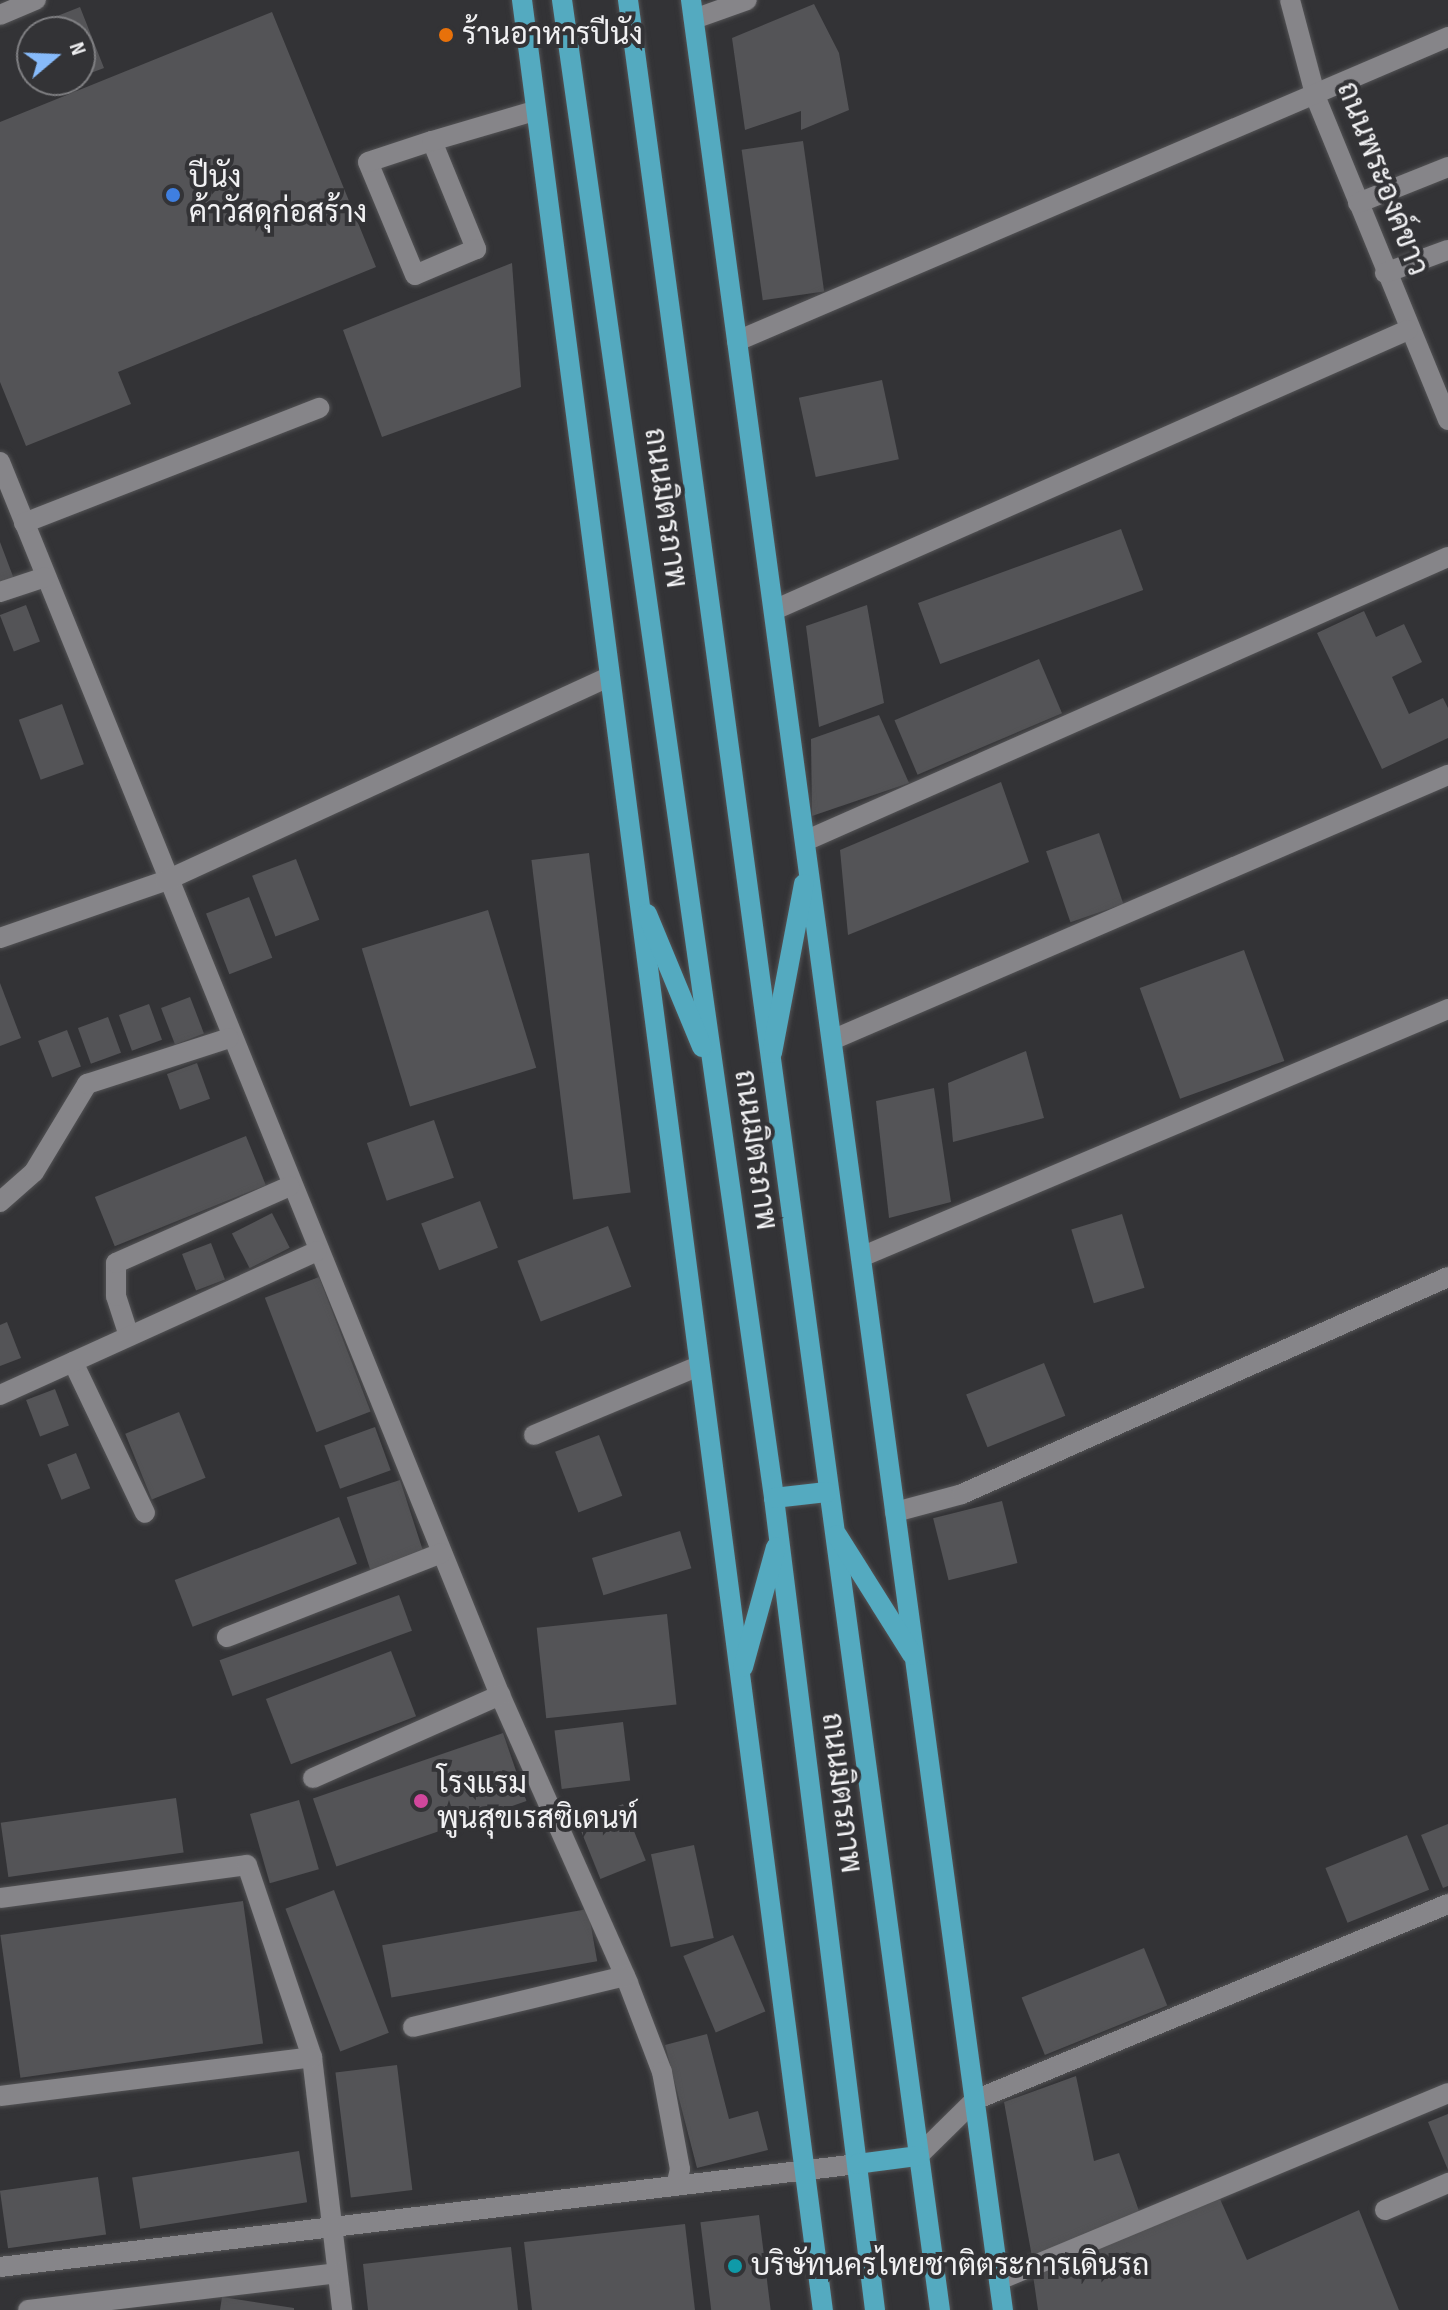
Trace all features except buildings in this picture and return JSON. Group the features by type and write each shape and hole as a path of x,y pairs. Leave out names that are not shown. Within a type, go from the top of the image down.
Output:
{"main road":[{"path":"522,0 534,111 823,2310"},
{"name":"ถนนมิตรภาพ","path":"562,0 774,1498 875,2310"},
{"name":"ถนนมิตรภาพ","path":"628,0 769,1071 940,2310"},
{"path":"693,10 1003,2310"},
{"path":"769,1071 808,865"},
{"path":"636,888 715,1077"},
{"path":"774,1498 827,1492"},
{"path":"832,1529 915,1659"},
{"path":"740,1679 779,1537"},
{"path":"857,2164 918,2156"}],"street":[{"path":"0,15 36,0"},
{"path":"693,10 747,0"},
{"name":"ถนนพระองค์ขาว","path":"1290,0 1316,98 1408,330 1448,420"},
{"path":"737,341 1316,98 1448,37"},
{"path":"432,141 476,249 415,275 368,162 432,141 534,111"},
{"path":"1358,203 1448,167"},
{"path":"1385,273 1448,250"},
{"path":"774,610 1408,330"},
{"path":"24,523 319,408"},
{"path":"0,462 165,881 441,1553 500,1695 625,1976 662,2072 680,2169 676,2186"},
{"path":"805,841 1448,557"},
{"path":"0,592 45,577"},
{"path":"0,938 165,881 609,677"},
{"path":"832,1040 1448,775"},
{"path":"861,1257 1448,1009"},
{"path":"0,1202 34,1172 87,1084 229,1038"},
{"path":"129,1336 116,1296 116,1263 290,1186"},
{"path":"0,1395 317,1251"},
{"path":"895,1512 962,1494 1448,1277"},
{"path":"73,1362 145,1513"},
{"path":"534,1435 699,1366"},
{"path":"227,1637 441,1553"},
{"path":"313,1778 500,1695"},
{"path":"0,1898 247,1865 312,2057 342,2310"},
{"path":"918,2156 975,2100 1448,1904"},
{"path":"413,2027 625,1976"},
{"path":"0,2096 312,2057"},
{"path":"999,2280 1448,2093"},
{"path":"0,2267 857,2164"},
{"path":"1385,2210 1448,2183"},
{"path":"28,2310 337,2273"}],"place":[{"name":"ร้านอาหารปีนัง","path":"446,35"},
{"name":"ปีนัง ค้าวัสดุก่อสร้าง","path":"173,195"},
{"name":"โรงแรม พูนสุขเรสซิเดนท์","path":"421,1801"},
{"name":"บริษัทนครไทยชาติตระการเดินรถ","path":"735,2266"}]}
